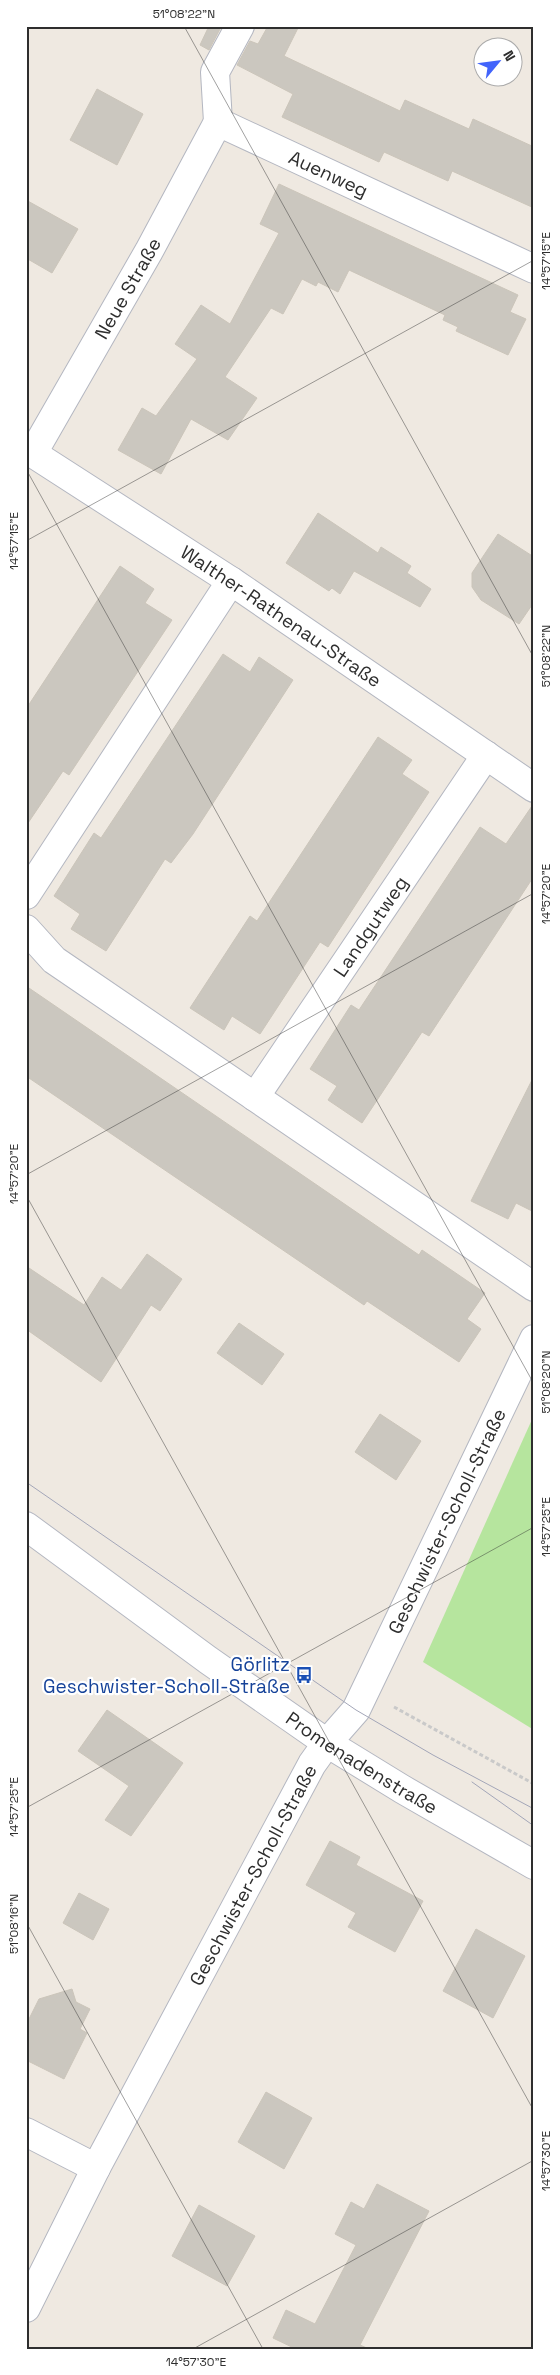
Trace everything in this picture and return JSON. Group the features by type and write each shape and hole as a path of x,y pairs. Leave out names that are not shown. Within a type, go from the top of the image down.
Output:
{"street":[{"path":"218,122 215,72 240,26"},
{"name":"Auenweg","path":"218,122 534,268"},
{"name":"Neue Straße","path":"30,451 148,251 218,122"},
{"name":"Walther-Rathenau-Straße","path":"30,451 231,581 534,788"},
{"path":"26,895 231,581"},
{"name":"Landgutweg","path":"256,1097 486,755"},
{"path":"26,929 54,960 534,1287"},
{"name":"Geschwister-Scholl-Straße","path":"26,2308 96,2168 309,1771 327,1743 356,1710 534,1339"},
{"name":"Promenadenstraße","path":"26,1526 208,1660 327,1743 402,1789 534,1865"},
{"path":"26,2132 96,2168"}],"path":[{"path":"365,1691 534,1784"}],"green space":[{"path":"534,1415 534,1730 423,1662"}],"building":[{"path":"209,26 221,27 209,50 200,45"},
{"path":"268,26 299,26 284,56 400,111 405,100 469,129 473,119 534,147 534,208 452,171 448,181 384,152 379,162 282,117 293,94 237,65 250,41 258,44"},
{"path":"97,89 143,114 117,165 70,140"},
{"path":"279,184 518,295 510,312 526,319 508,355 456,331 458,327 443,320 445,315 349,270 338,292 318,282 316,286 302,279 283,314 271,308 225,377 257,398 228,440 191,419 161,474 118,450 142,408 156,416 197,359 175,344 201,305 230,324 279,233 260,224"},
{"path":"26,200 78,229 52,273 26,258"},
{"path":"318,513 378,553 381,547 411,566 407,573 431,589 420,607 354,571 340,594 332,588 329,591 286,563"},
{"path":"498,534 534,557 534,602 519,624 481,600 472,587 472,573"},
{"path":"120,566 154,589 145,603 172,620 69,775 63,771 26,826 26,709"},
{"path":"223,654 250,672 259,657 293,680 193,834 171,863 165,859 106,951 71,929 80,914 54,896 94,833 101,838"},
{"path":"378,737 412,760 402,774 429,792 328,947 320,942 260,1034 232,1016 224,1030 190,1008 250,916 257,921"},
{"path":"534,803 534,876 429,1036 422,1032 362,1123 328,1100 337,1086 310,1069 351,1005 359,1010 480,827 506,844"},
{"path":"26,986 419,1255 422,1250 485,1293 467,1319 481,1329 459,1362 367,1301 364,1305 26,1076"},
{"path":"534,1076 534,1212 516,1203 508,1219 471,1201"},
{"path":"147,1254 182,1279 160,1311 151,1305 101,1382 26,1329 26,1266 84,1305 102,1277 121,1290"},
{"path":"239,1323 284,1354 262,1385 217,1353"},
{"path":"380,1414 421,1441 396,1480 355,1452"},
{"path":"107,1710 183,1763 131,1836 105,1820 129,1786 78,1751"},
{"path":"330,1841 360,1857 356,1865 423,1901 395,1952 348,1927 356,1913 306,1885"},
{"path":"79,1893 109,1909 93,1940 63,1923"},
{"path":"476,1929 525,1956 493,2018 443,1991"},
{"path":"72,1989 76,2002 90,2009 80,2029 87,2033 64,2079 26,2060 26,2025 39,1999"},
{"path":"266,2092 312,2118 284,2169 238,2142"},
{"path":"377,2184 429,2211 360,2345 369,2349 296,2349 273,2338 286,2310 315,2324 356,2245 335,2234 351,2202 364,2209"},
{"path":"199,2205 255,2236 227,2286 172,2256"}],"tram line":[{"path":"26,1482 356,1710 433,1755 534,1809"},
{"path":"472,1782 534,1826"}],"place":[{"name":"Görlitz Geschwister-Scholl-Straße","path":"304,1675"}]}
